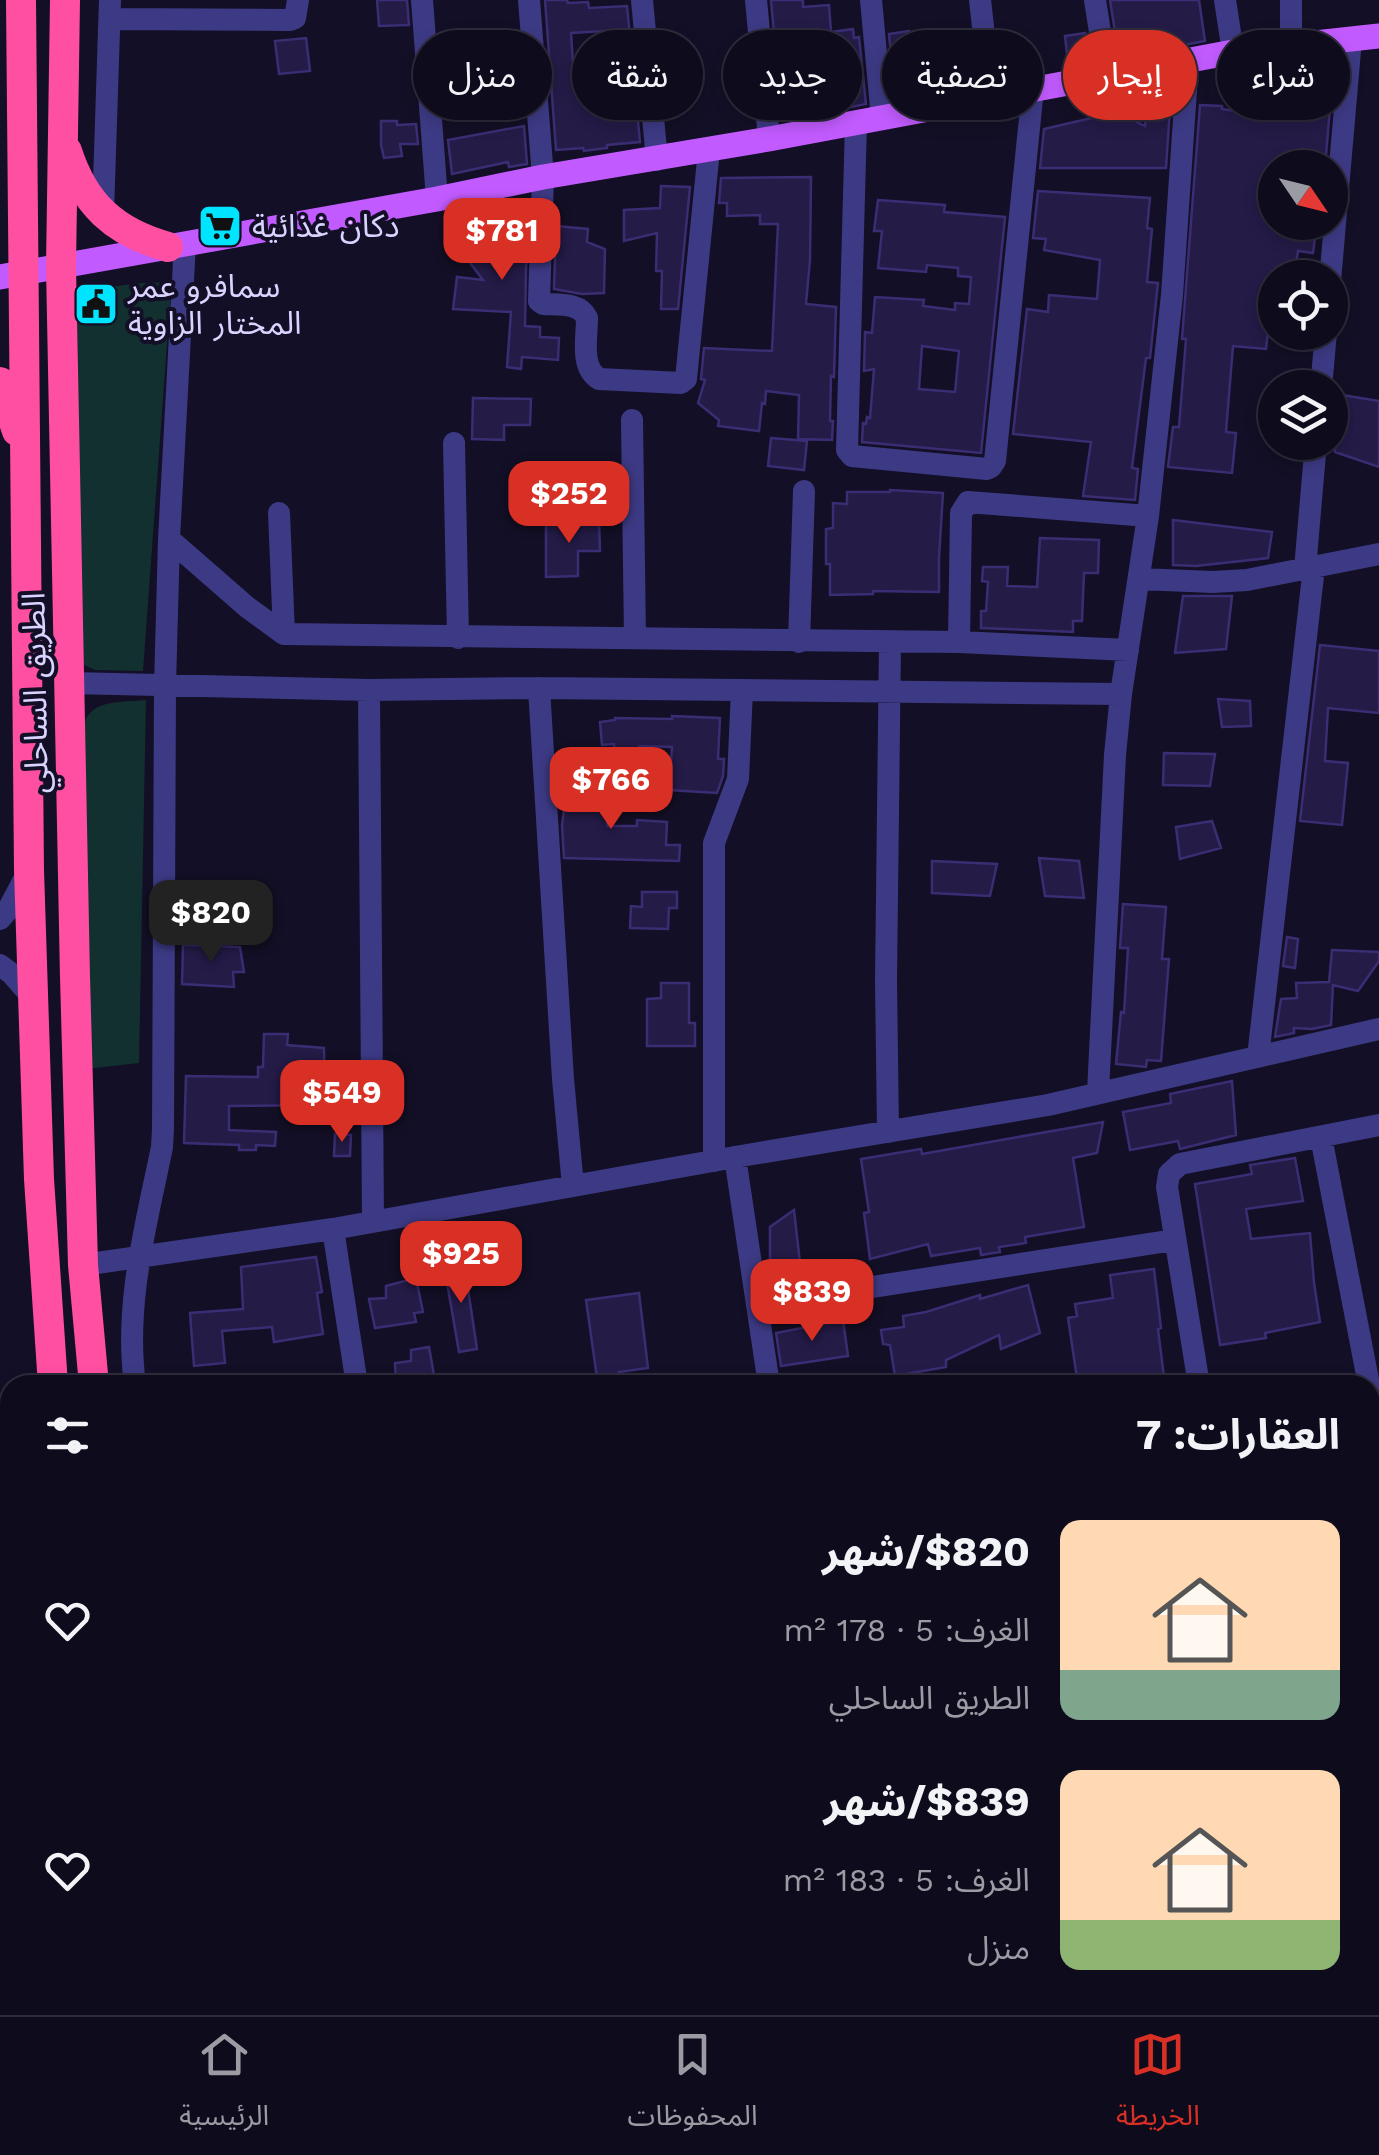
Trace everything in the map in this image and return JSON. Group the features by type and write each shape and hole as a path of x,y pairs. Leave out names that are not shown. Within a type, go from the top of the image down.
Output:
{"highway":[{"name":"الطريق الساحلي","path":"21,0 22,173 11,276 26,458 28,870 40,1199 52,1375"},
{"name":"الطريق الساحلي","path":"64,0 60,267 75,977 83,1265 93,1375"},
{"path":"63,139 78,180 103,214 133,235 176,245"},
{"path":"0,219 22,173"},
{"path":"0,382 26,458"}],"main road":[{"path":"1351,38 1379,36"},
{"path":"11,276 882,118"}],"street":[{"path":"103,214 110,10 290,20 295,18 298,0"},
{"path":"422,0 437,199"},
{"path":"530,0 543,177 540,302 584,311 587,367 595,376 683,382 686,379 709,150"},
{"path":"642,0 656,160"},
{"path":"756,0 769,139"},
{"path":"871,0 869,120 846,450 852,456 987,469 995,461 1030,120"},
{"path":"980,0 983,30"},
{"path":"1095,0 1100,30"},
{"path":"1224,0 1229,30"},
{"path":"1291,0 1291,30"},
{"path":"1332,260 1351,38"},
{"path":"1098,1092 1114,755 1148,516 1172,295 1184,120"},
{"path":"134,1375 132,1306 164,1129 164,686 176,245"},
{"path":"632,420 635,638"},
{"path":"454,443 458,638"},
{"path":"1258,1057 1309,568 1315,460"},
{"path":"800,642 804,491"},
{"path":"959,642 961,513 968,502 1148,516"},
{"path":"279,513 284,634"},
{"path":"169,539 247,608 284,634 959,642 1128,650"},
{"path":"1140,579 1263,578 1379,554"},
{"path":"888,1132 890,642"},
{"path":"70,682 369,690 1121,694"},
{"path":"539,688 563,1079 574,1186"},
{"path":"369,690 374,1220"},
{"path":"742,690 738,779 714,843 724,1159 757,1304 768,1375"},
{"path":"0,920 28,870"},
{"path":"0,965 32,996"},
{"path":"83,1265 334,1229 1048,1105 1379,1029"},
{"path":"1197,1375 1167,1188 1174,1167 1379,1125"},
{"path":"1321,1137 1367,1375"},
{"path":"334,1229 356,1375"},
{"path":"757,1304 1174,1240"}],"green space":[{"path":"163,283 171,290 143,671 95,670 82,664 77,305 88,289"},
{"path":"146,700 139,1063 86,1069 84,724 101,706"}],"building":[{"path":"377,0 407,0 409,25 379,26"},
{"path":"545,0 588,2 589,8 627,6 629,30 572,30 572,120 638,120 640,142 584,151 556,150 552,30 547,30"},
{"path":"771,0 803,0 803,7 829,5 831,30 774,30"},
{"path":"1110,0 1199,0 1205,41 1197,42 1197,30 1115,30"},
{"path":"306,38 310,71 279,74 275,41"},
{"path":"862,66 866,104 862,105"},
{"path":"1200,105 1217,106 1217,120 1329,120 1326,150 1258,150 1258,240 1315,240 1313,253 1298,251 1297,260 1258,260 1258,348 1233,346 1226,432 1236,433 1232,473 1168,467 1173,427 1179,427"},
{"path":"1083,120 1133,120 1145,126 1146,120 1169,120 1166,168 1040,168 1044,129"},
{"path":"381,121 416,124 418,144 400,144 402,156 384,158"},
{"path":"524,126 527,164 509,167 508,162 452,174 448,140"},
{"path":"811,177 806,304 836,307 832,440 798,439 799,395 766,391 759,431 718,426 719,420 698,403 705,380 701,379 704,348 772,351 778,224 760,224 760,215 727,216 727,203 719,203 721,178"},
{"path":"661,186 690,187 678,309 661,309 657,233 624,241 624,210 660,208"},
{"path":"1038,191 1150,198 1147,228 1152,229 1147,282 1158,283 1132,468 1138,469 1135,500 1083,496 1091,442 1013,434 1027,309 1048,312 1049,295 1097,299 1100,260 1044,250 1046,239 1033,238"},
{"path":"878,200 945,205 944,212 1005,217 981,453 862,442 863,423 870,418 874,369 864,371 865,332 872,333 875,297 924,300 923,306 955,310 955,303 969,304 971,277 958,276 958,268 927,265 926,272 878,268 882,231 874,231","holes":["922,346 959,351 955,392 919,389"]},
{"path":"502,216 505,221 527,217 525,326 540,327 540,337 559,338 558,360 522,357 521,369 507,367 511,312 453,309 457,277 483,280 461,251 460,229 466,221"},
{"path":"556,226 588,229 587,242 605,249 604,293 554,289"},
{"path":"1348,396 1379,401 1379,467 1348,456"},
{"path":"473,398 531,399 530,425 504,425 504,440 472,439"},
{"path":"771,438 807,441 804,470 768,466"},
{"path":"847,492 943,493 939,592 830,595 826,529 833,528 833,503 847,504"},
{"path":"1173,520 1272,532 1268,558 1173,565"},
{"path":"599,521 600,551 578,551 578,576 546,577 546,522"},
{"path":"1040,538 1099,540 1098,573 1084,573 1082,621 1073,621 1073,632 981,628 988,582 982,581 983,567 1008,567 1007,586 1037,587"},
{"path":"1183,596 1232,596 1226,649 1175,653"},
{"path":"1320,645 1379,651 1379,713 1328,708 1325,761 1348,763 1342,825 1300,821"},
{"path":"1218,699 1250,701 1251,726 1222,727"},
{"path":"672,716 720,718 718,759 724,759 717,793 669,790 672,747 639,746 639,750 602,745 600,722"},
{"path":"1164,753 1215,754 1210,786 1163,785"},
{"path":"583,783 608,783 607,826 637,826 637,820 667,822 666,845 680,845 679,861 564,858 564,809 573,809 573,795 582,796"},
{"path":"1212,821 1221,848 1180,859 1176,827"},
{"path":"1039,858 1079,861 1084,898 1045,896"},
{"path":"932,861 997,864 990,896 932,893"},
{"path":"642,892 677,892 677,908 669,908 668,929 630,928 631,906 642,907"},
{"path":"1123,904 1166,907 1162,959 1169,959 1161,1061 1147,1060 1146,1067 1116,1064 1128,948 1120,948"},
{"path":"1287,937 1298,939 1295,968 1283,966"},
{"path":"183,945 240,947 244,972 233,972 234,987 182,984"},
{"path":"1332,950 1379,952 1379,961 1358,991 1333,985 1331,1025 1294,1028 1294,1033 1275,1037 1281,999 1297,998 1296,983 1329,982"},
{"path":"661,983 689,983 689,1023 695,1023 695,1046 647,1046 647,999 661,998"},
{"path":"264,1034 288,1034 287,1045 324,1048 325,1105 229,1106 229,1130 276,1132 275,1146 256,1145 256,1150 239,1150 239,1145 184,1143 186,1076 258,1077 258,1067 263,1067"},
{"path":"1232,1081 1236,1135 1180,1149 1178,1141 1130,1150 1123,1112 1171,1103 1170,1094"},
{"path":"1103,1122 1097,1153 1073,1158 1084,1227 1025,1237 1026,1243 999,1247 1000,1252 981,1255 980,1248 931,1256 928,1244 870,1259 864,1213 869,1212 861,1159 921,1149 922,1154"},
{"path":"335,1134 351,1135 350,1156 334,1156"},
{"path":"1295,1158 1303,1201 1246,1209 1251,1239 1310,1233 1320,1322 1265,1333 1266,1338 1220,1345 1195,1184 1252,1174 1250,1165"},
{"path":"794,1210 802,1281 770,1276 770,1227"},
{"path":"316,1257 323,1334 274,1342 272,1327 222,1331 225,1363 194,1366 190,1313 243,1309 241,1267"},
{"path":"464,1262 477,1349 459,1352 444,1265"},
{"path":"1154,1269 1164,1375 1077,1375 1068,1318 1077,1316 1075,1304 1113,1298 1110,1275"},
{"path":"416,1278 423,1312 414,1313 416,1322 375,1328 369,1299 386,1298 386,1286"},
{"path":"1028,1285 1040,1333 1001,1349 999,1335 946,1360 946,1367 895,1375 890,1345 883,1344 881,1330 904,1327 903,1316 980,1295 980,1299"},
{"path":"639,1293 648,1368 619,1375 597,1375 586,1300"},
{"path":"843,1320 848,1356 781,1366 776,1333"},
{"path":"429,1347 434,1375 396,1375 395,1363 411,1361 411,1350"}],"place":[{"name":"دكان غذائية","path":"220,226"},
{"name":"سمافرو عمر المختار الزاوية","path":"96,304"}]}
